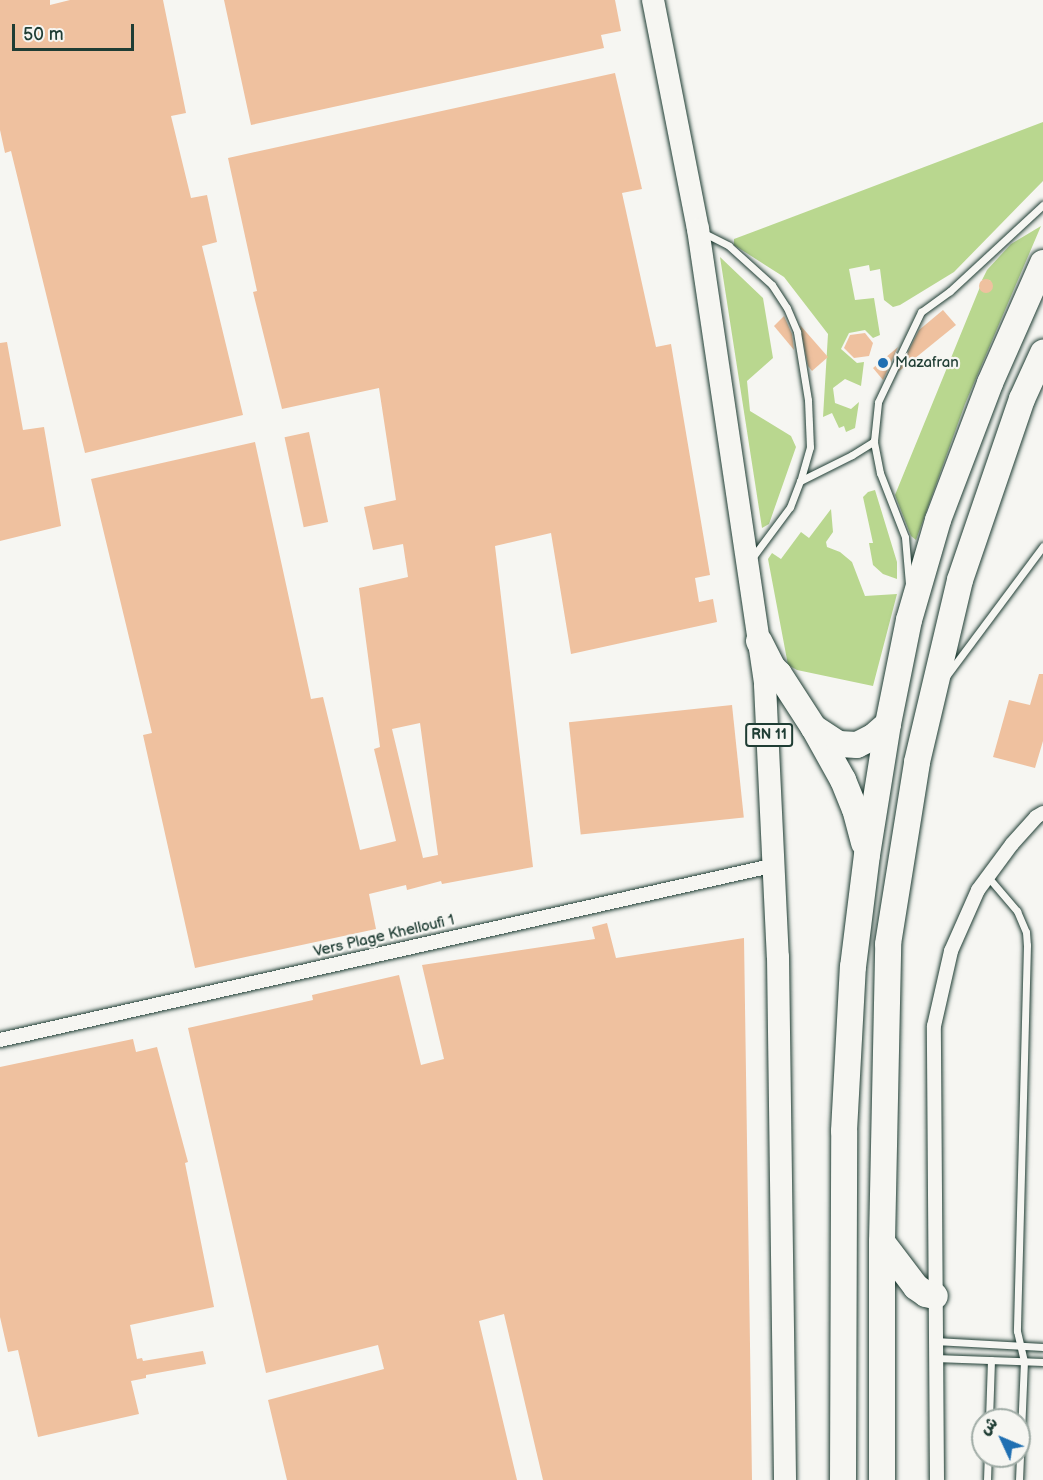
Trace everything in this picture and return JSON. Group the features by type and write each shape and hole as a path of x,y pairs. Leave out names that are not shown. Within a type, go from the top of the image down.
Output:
{"highway":[{"path":"843,1480 843,1131 853,967 867,855 888,724 909,620 938,520 990,382 1043,263"},
{"path":"882,1480 882,1242 888,944 917,762 960,580 1022,399 1043,353"},
{"path":"759,641 773,668 814,728 850,794 867,855"},
{"path":"814,728 839,744 857,745 873,737 888,724"},
{"path":"882,1242 916,1287 926,1294 935,1296"}],"main road":[{"name":"RN 11","path":"653,0 698,229 759,641 768,726 775,865 785,1480"}],"street":[{"path":"937,1480 934,1026 951,951 978,890 1012,844 1036,817 1043,813"},
{"name":"Vers Plage Khelloufi 1","path":"0,1040 775,865"}],"lane":[{"path":"909,620 909,575 905,537 880,473 874,441 878,402 921,312 950,291 1043,205"},
{"path":"698,229 729,246 772,285 787,308 797,332 807,400 810,447 800,481 790,507 747,565"},
{"path":"800,481 852,455 874,441"},
{"path":"935,691 1043,546"},
{"path":"988,877 1017,910 1026,932 1028,945 1017,1331 1024,1361 1019,1480"},
{"path":"935,1341 1043,1347"},
{"path":"935,1358 1043,1362"},
{"path":"989,1408 991,1360"}],"green space":[{"path":"1043,122 1043,181 954,272 893,307 884,300 880,269 870,271 869,265 849,269 855,300 874,298 880,335 873,338 865,330 849,333 841,349 857,363 864,362 861,386 845,379 833,388 835,403 851,409 859,402 855,428 846,432 844,426 839,428 832,413 823,417 828,334 784,277 734,245 734,239"},
{"path":"1041,226 965,404 916,540 911,536 895,495 980,287 985,292 992,288 990,280 982,280 987,270 1011,244"},
{"path":"720,257 763,298 773,358 747,381 750,411 791,436 796,447 769,524 762,528"},
{"path":"875,490 897,562 897,579 883,574 873,565 869,543 873,543 863,497"},
{"path":"831,509 833,532 826,542 827,547 840,552 852,562 865,596 897,594 873,686 797,670 788,665 768,559 772,553 781,559 801,532 809,538"}],"building":[{"path":"0,0 50,0 50,5 70,0 163,0 186,113 171,116 191,198 207,195 217,242 202,246 243,415 85,453 11,151 5,153 0,130"},
{"path":"224,0 615,0 621,31 601,35 604,48 251,125"},
{"path":"615,73 642,189 622,193 656,347 671,344 710,575 695,578 699,602 713,599 717,622 571,654 551,533 495,546 533,867 442,884 441,881 407,890 406,885 369,894 376,929 195,968 143,735 152,733 91,479 255,442 311,699 323,697 360,850 396,841 374,749 380,747 359,588 408,577 403,544 373,550 364,507 396,500 379,388 282,409 253,292 257,291 228,158","holes":["420,723 438,855 423,858 392,729"]},
{"path":"986,279 991,281 993,286 991,291 986,293 981,291 979,286 981,281"},
{"path":"943,310 956,325 898,372 919,330"},
{"path":"784,316 792,334 794,350 774,326"},
{"path":"800,325 828,357 812,371 808,366"},
{"path":"865,333 873,343 869,356 854,358 844,348 850,335"},
{"path":"7,342 23,430 44,427 61,526 0,541 0,343"},
{"path":"898,347 883,380 873,368"},
{"path":"309,432 328,522 304,527 285,437"},
{"path":"1039,674 1043,674 1043,741 1035,768 993,757 1009,700 1030,705"},
{"path":"732,705 744,817 581,835 569,722"},
{"path":"607,923 616,958 744,938 752,1480 543,1480 504,1314 479,1321 517,1480 287,1480 268,1400 384,1369 378,1345 266,1373 188,1028 313,1000 312,995 399,975 421,1065 444,1059 422,965 595,939 592,927"},
{"path":"133,1039 136,1052 157,1047 188,1162 185,1163 214,1307 130,1325 137,1359 142,1358 143,1361 203,1351 206,1364 146,1375 146,1378 131,1381 139,1414 38,1437 18,1350 8,1352 0,1317 0,1067"}],"place":[{"name":"Mazafran","path":"883,363"}]}
